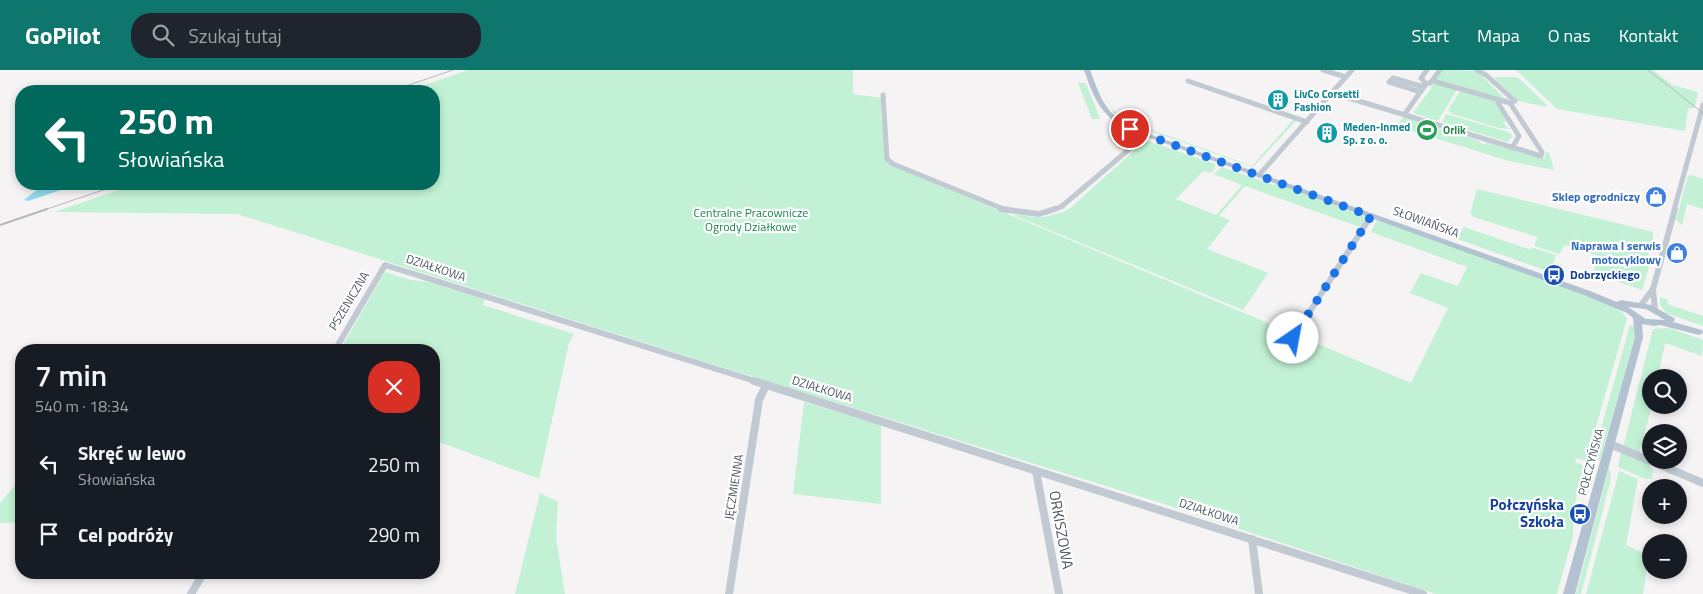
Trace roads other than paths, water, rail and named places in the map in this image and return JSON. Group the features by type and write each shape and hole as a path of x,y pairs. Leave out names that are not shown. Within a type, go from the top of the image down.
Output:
{"main road":[{"name":"SŁOWIAŃSKA","path":"1087,70 1106,113 1121,124 1146,135 1630,308"},
{"path":"1657,318 1641,305 1630,308 1637,318 1657,318 1701,333"},
{"name":"POŁCZYŃSKA","path":"1569,594 1639,337 1637,318"},
{"name":"POŁCZYŃSKA","path":"1639,337 1657,318"}],"street":[{"path":"1323,70 1346,77"},
{"path":"1259,175 1352,70"},
{"path":"1423,87 1421,78 1427,70"},
{"path":"1404,115 1423,87 1433,81 1440,70"},
{"path":"1433,81 1501,101 1510,103 1515,101 1486,74 1477,70"},
{"path":"1393,78 1423,87 1389,82 1393,78"},
{"path":"1188,81 1306,122"},
{"path":"1332,93 1537,156 1543,154 1510,103"},
{"path":"884,95 885,150 888,159 902,168 1001,209 1014,212 1039,214 1061,207 1146,135"},
{"path":"1501,101 1498,103 1519,136 1512,148"},
{"path":"1641,305 1652,289 1703,105"},
{"path":"1516,131 1529,132"},
{"path":"1293,338 1371,216"},
{"name":"PSZENICZNA","path":"338,344 385,265"},
{"name":"DZIAŁKOWA","path":"385,265 1424,594"},
{"path":"1652,289 1657,318"},
{"name":"JĘCZMIENNA","path":"729,594 759,400 766,385"},
{"path":"1610,444 1703,483"},
{"name":"ORKISZOWA","path":"1036,470 1059,594"},
{"path":"1252,539 1259,594"},
{"path":"192,594 200,579"}],"water":[{"path":"36,190 61,190 28,201 24,200"}],"railway":[{"path":"409,85 453,70"},
{"path":"1648,70 1703,113"},
{"path":"44,210 103,190"},
{"path":"0,225 47,209"}],"place":[{"name":"LivCo Corsetti Fashion","path":"1278,100"},
{"name":"Orlik","path":"1427,130"},
{"name":"Meden-Inmed Sp. z o. o.","path":"1327,133"},
{"name":"Sklep ogrodniczy","path":"1656,197"},
{"name":"Naprawa I serwis motocyklowy","path":"1677,253"},
{"name":"Dobrzyckiego","path":"1554,275"},
{"name":"Połczyńska Szkoła","path":"1580,514"}],"park label":[{"name":"Centralne Pracownicze Ogrody Działkowe","path":"751,220"}]}
